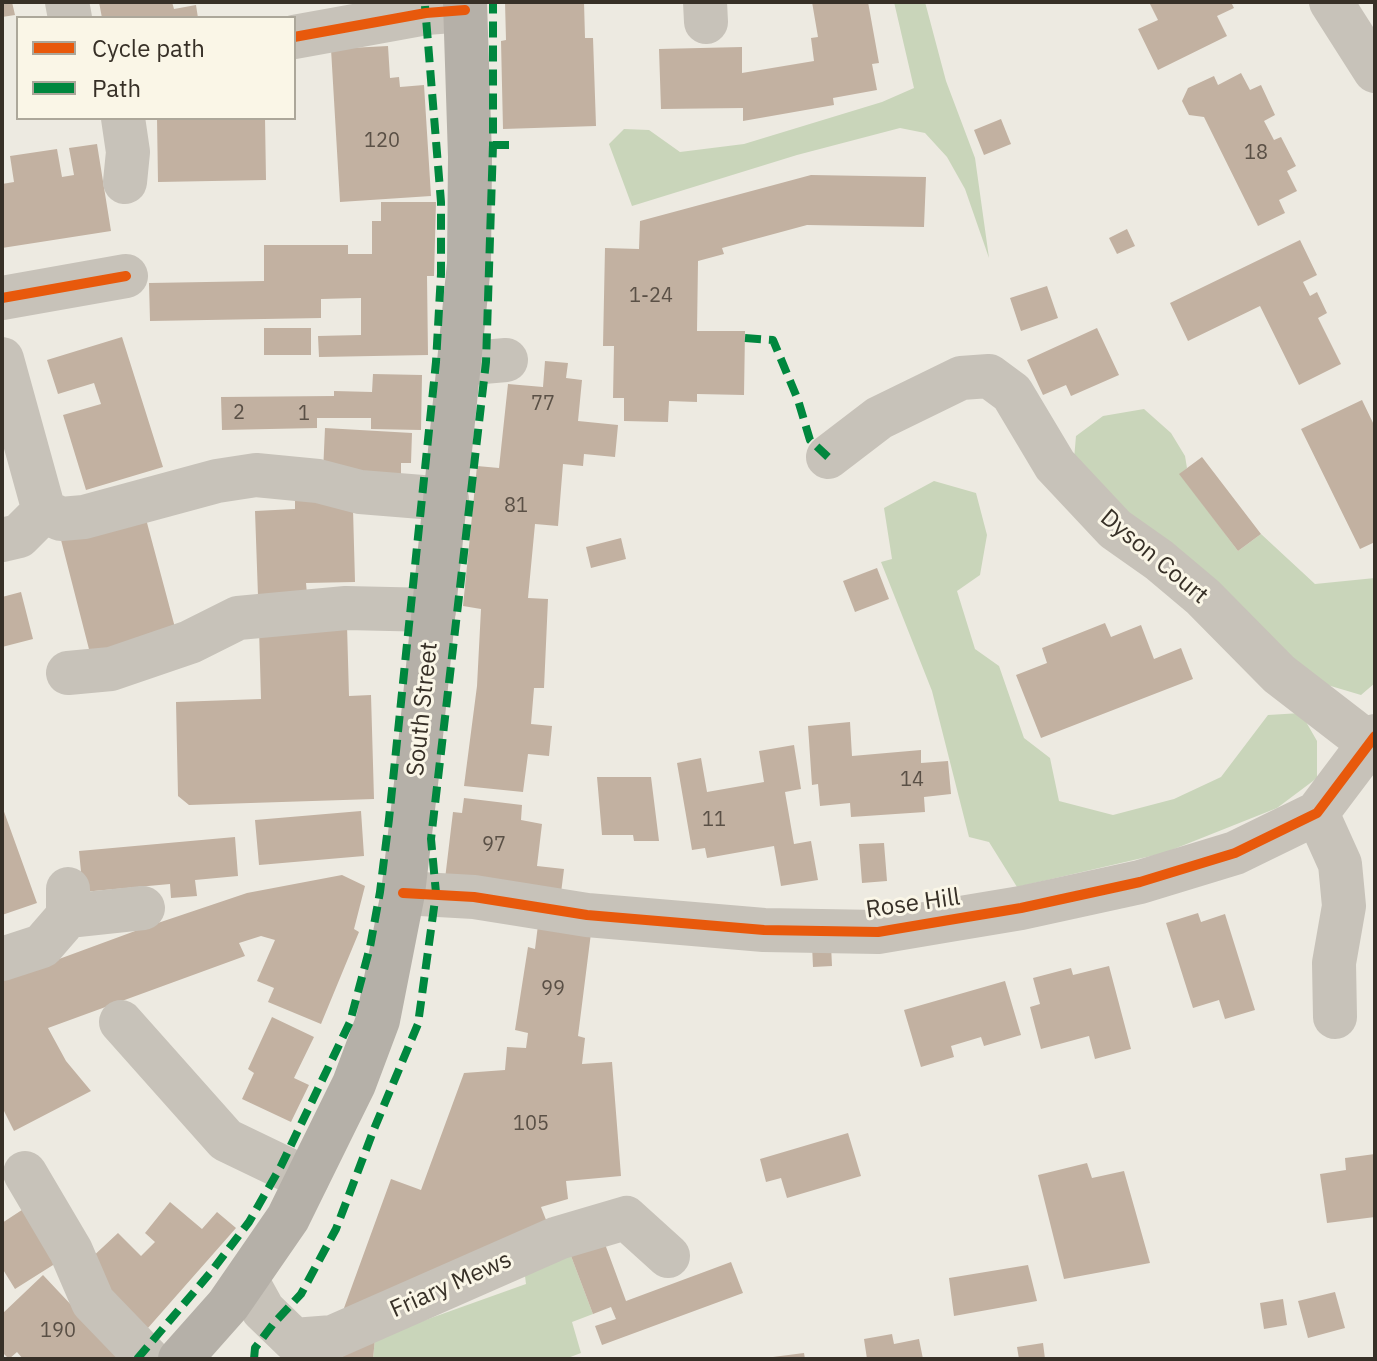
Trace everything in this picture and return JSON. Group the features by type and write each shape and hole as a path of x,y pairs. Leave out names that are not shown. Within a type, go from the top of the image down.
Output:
{"main road":[{"name":"South Street","path":"180,1359 238,1293 288,1218 354,1084 378,1020 403,893 447,499 469,264 470,157 465,6"},
{"path":"224,1359 238,1293"}],"street":[{"path":"1331,2 1375,71"},
{"path":"296,37 465,6"},
{"path":"123,120 128,152 125,182"},
{"path":"2,298 126,276"},
{"path":"2,359 44,511 61,519 84,517 217,481 256,475 318,481 360,492 447,499"},
{"path":"460,364 506,360"},
{"name":"Dyson Court","path":"828,457 879,418 961,378 989,376 1012,393 1055,465 1115,529 1203,597 1279,674 1373,740"},
{"path":"2,540 19,536 44,511"},
{"path":"68,673 111,669 190,642 238,618 346,608 434,610"},
{"name":"Rose Hill","path":"403,893 474,897 587,915 694,925 878,932 1021,908 1140,882 1235,853 1317,813 1373,740"},
{"path":"1317,813 1340,864 1344,906 1334,963 1335,1017"},
{"path":"2,959 42,946 68,902 143,908"},
{"path":"121,1022 226,1140 307,1179"},
{"path":"25,1173 71,1251 93,1302 148,1359"},
{"name":"Friary Mews","path":"238,1293 263,1310 294,1340 333,1337 558,1238 626,1218 668,1256"}],"green space":[{"path":"894,2 925,2 946,81 975,158 989,258 965,189 947,157 925,133 900,128 797,155 632,206 609,144 624,129 649,130 680,152 744,144 882,102 914,88"},
{"path":"1144,409 1171,433 1185,456 1187,468 1180,474 1238,551 1261,534 1315,584 1375,578 1375,683 1361,695 1324,684 1120,512 1074,459 1076,436 1103,416"},
{"path":"934,481 976,493 987,535 980,575 957,591 975,649 999,666 1024,738 1050,758 1059,801 1113,815 1174,799 1221,777 1268,715 1301,713 1317,741 1317,778 1277,808 1164,853 1017,887 989,842 969,837 932,691 881,562 892,559 884,508"},
{"path":"568,1248 593,1314 572,1322 581,1353 565,1359 373,1359 375,1338 526,1284 524,1268"}],"building":[{"path":"2,2 12,2 15,15 2,17"},
{"path":"99,2 172,2 174,9 196,5 198,16 102,16"},
{"path":"505,2 584,2 585,38 593,38 596,126 503,129 501,41 506,40"},
{"path":"812,2 868,2 879,63 872,64 877,90 833,98 834,105 743,121 743,108 661,109 659,49 742,47 742,73 814,61 811,38 818,37"},
{"path":"1149,2 1231,2 1234,8 1217,16 1227,36 1158,70 1138,29 1158,20"},
{"path":"388,46 390,78 399,77 400,87 424,85 431,196 340,202 331,49"},
{"path":"1241,73 1250,90 1261,85 1275,115 1264,121 1274,140 1281,137 1296,166 1287,171 1297,191 1279,200 1285,213 1258,226 1204,117 1189,115 1182,101 1188,88 1214,76 1218,85"},
{"path":"1001,119 1011,144 984,155 974,130"},
{"path":"157,120 265,120 266,180 158,182"},
{"path":"97,144 111,231 2,248 2,184 14,182 10,156 57,149 62,177 74,175 69,148"},
{"path":"811,175 926,177 924,227 807,225 722,248 724,254 698,261 697,331 745,331 744,395 697,394 697,402 669,401 668,422 624,421 624,398 613,398 614,346 603,346 605,248 639,249 640,221"},
{"path":"381,202 436,202 434,276 427,276 428,355 319,357 318,336 361,335 361,298 321,299 321,318 150,321 149,283 264,281 264,245 348,245 348,254 372,254 372,221 381,221"},
{"path":"1127,229 1135,246 1117,254 1109,238"},
{"path":"1300,240 1317,275 1303,282 1310,296 1317,292 1327,313 1318,318 1341,364 1299,385 1260,306 1188,341 1170,303"},
{"path":"1047,286 1058,318 1021,331 1010,298"},
{"path":"264,328 311,328 311,355 264,355"},
{"path":"1097,328 1119,375 1071,396 1066,385 1043,395 1027,360"},
{"path":"122,337 163,467 86,490 63,415 101,404 94,383 58,394 47,360"},
{"path":"545,361 568,363 566,378 582,380 578,421 618,425 615,457 584,454 583,466 563,464 558,526 535,524 528,598 548,599 544,688 534,688 531,724 552,726 549,756 528,754 523,792 464,786 477,686 481,609 463,606 477,466 499,468 508,384 543,387"},
{"path":"373,374 422,375 421,430 371,429 371,418 317,418 317,428 222,430 221,397 334,396 334,391 372,392"},
{"path":"1362,400 1375,427 1375,542 1360,549 1301,429"},
{"path":"325,428 412,433 411,463 401,463 401,477 323,473"},
{"path":"1202,457 1261,534 1238,551 1179,474"},
{"path":"319,490 319,504 347,504 353,509 355,582 306,583 307,594 258,596 255,511 295,509 295,491"},
{"path":"146,519 177,635 91,657 61,540"},
{"path":"621,538 626,559 591,568 586,547"},
{"path":"877,568 889,599 855,612 843,581"},
{"path":"21,592 33,639 2,647 2,597"},
{"path":"1105,623 1111,637 1141,625 1154,659 1181,648 1193,679 1041,738 1016,675 1047,663 1042,648"},
{"path":"347,625 349,696 371,695 374,799 189,805 178,796 176,702 261,699 259,628"},
{"path":"850,722 852,756 921,750 921,763 948,761 951,794 924,797 925,812 851,817 850,803 820,806 818,784 812,785 808,726"},
{"path":"794,745 801,789 785,792 794,844 811,841 818,880 781,886 774,846 707,858 705,848 692,850 677,763 701,758 707,792 764,782 759,751"},
{"path":"597,777 651,777 659,841 634,841 633,835 602,835"},
{"path":"464,798 522,805 521,820 542,824 537,866 564,869 561,893 445,879 453,812 462,813"},
{"path":"2,806 37,903 2,915"},
{"path":"361,811 364,856 259,865 255,820"},
{"path":"235,837 238,876 195,880 197,896 171,898 170,884 83,892 79,851"},
{"path":"884,843 887,881 862,883 859,844"},
{"path":"342,875 365,886 354,929 359,932 321,1024 268,1002 274,988 257,981 275,940 261,936 239,943 245,956 48,1028 66,1061 91,1091 14,1131 2,1107 2,980 247,893"},
{"path":"1198,913 1201,922 1225,914 1255,1010 1225,1019 1219,1000 1193,1008 1166,923"},
{"path":"538,925 591,933 578,1036 585,1038 582,1064 612,1062 621,1176 566,1181 568,1199 541,1207 550,1230 352,1311 344,1308 391,1179 421,1190 464,1073 505,1070 507,1047 526,1048 528,1033 515,1030 528,947 535,949"},
{"path":"812,945 831,945 832,966 813,967"},
{"path":"1109,966 1131,1049 1095,1059 1089,1036 1041,1049 1030,1007 1040,1004 1033,978 1071,968 1073,975"},
{"path":"1005,981 1021,1035 984,1046 981,1037 951,1046 954,1057 921,1067 904,1010"},
{"path":"272,1017 314,1037 294,1078 309,1085 291,1122 242,1099 254,1073 248,1069"},
{"path":"848,1133 861,1176 787,1198 781,1178 766,1182 760,1159"},
{"path":"1375,1154 1375,1217 1327,1223 1320,1174 1346,1170 1345,1158"},
{"path":"1087,1163 1092,1178 1124,1171 1150,1263 1064,1279 1038,1175"},
{"path":"170,1202 202,1229 217,1212 236,1228 140,1337 88,1261 118,1233 141,1256 155,1242 145,1233"},
{"path":"28,1206 61,1260 15,1289 2,1268 2,1223"},
{"path":"602,1236 626,1301 731,1262 743,1293 602,1345 595,1326 616,1319 611,1307 593,1314 568,1248"},
{"path":"1028,1265 1037,1301 954,1316 949,1278"},
{"path":"43,1275 119,1359 23,1359 17,1352 9,1359 2,1352 2,1314"},
{"path":"1335,1292 1345,1328 1308,1338 1298,1301"},
{"path":"1283,1299 1287,1325 1264,1329 1260,1303"},
{"path":"892,1334 894,1344 919,1339 923,1359 867,1359 864,1339"},
{"path":"375,1338 373,1359 342,1359 343,1352"},
{"path":"1043,1343 1045,1359 1019,1359 1017,1347"},
{"path":"804,1353 805,1359 773,1359 773,1357"}],"marked path":[{"path":"254,1359 255,1348 301,1294 336,1229 418,1024 436,893 431,839 486,362 493,145 493,2"},
{"path":"137,1359 249,1222 281,1166 350,1022 370,947 389,819 436,362 441,202 425,6"},
{"path":"493,145 512,145"},
{"path":"745,338 773,340 798,400 810,440 828,457"}],"cycle path":[{"path":"296,37 426,13 465,10"},
{"path":"2,298 126,276"},
{"path":"403,893 474,897 587,915 764,930 878,932 1021,908 1140,882 1235,853 1317,813 1375,736"}]}
